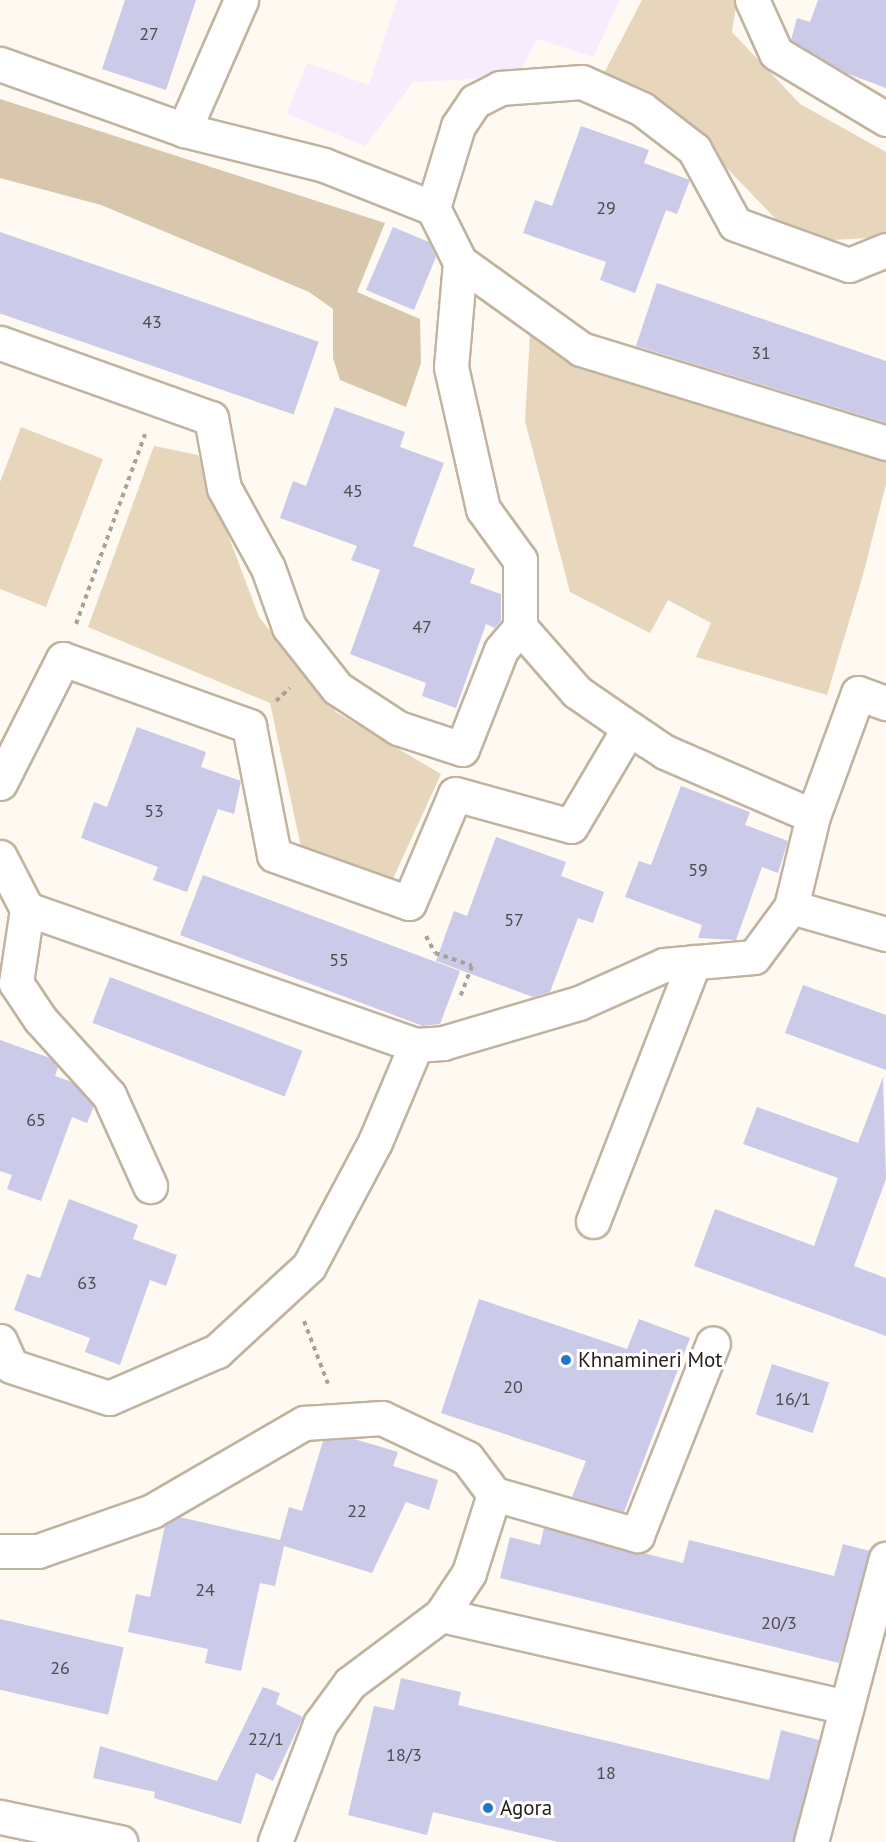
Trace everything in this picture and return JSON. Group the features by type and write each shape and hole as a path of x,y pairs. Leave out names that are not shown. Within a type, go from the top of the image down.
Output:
{"street":[{"path":"184,130 241,0"},
{"path":"752,0 776,53 886,119"},
{"path":"0,64 184,130 324,165 433,208 460,262 581,348 886,443"},
{"path":"433,208 458,126 475,101 500,88 582,82 642,109 694,149 735,224 849,265 886,250"},
{"path":"0,343 211,418 224,488 268,568 289,627 337,688 398,728 462,749 501,650 520,627 520,560 483,509 451,366 460,262"},
{"path":"520,627 577,692 665,752"},
{"path":"0,783 63,659 249,726 274,855 409,903 455,794 571,826 629,728 665,752 813,816"},
{"path":"27,909 430,1044 579,1003 664,965 754,957 791,907 813,816 858,693 886,703"},
{"path":"0,857 27,909 16,983 40,1019 109,1095 150,1186"},
{"path":"791,907 886,934"},
{"path":"593,1221 694,962"},
{"path":"0,1341 11,1366 109,1398 217,1352 309,1266 430,1044"},
{"path":"0,1551 38,1551 152,1511 304,1423 382,1418 467,1458 494,1494 637,1535 713,1343"},
{"path":"275,1842 320,1724 350,1683 441,1616 469,1573 494,1494"},
{"path":"811,1842 886,1559"},
{"path":"441,1616 847,1707"},
{"path":"0,1817 120,1842"}],"path":[{"path":"63,659 158,399"},
{"path":"249,726 317,663"},
{"path":"409,903 435,952 472,966 430,1044"},
{"path":"289,1284 342,1420"}],"shaded area":[{"path":"397,0 620,0 593,57 537,39 517,77 413,82 365,146 287,114 307,63 369,85"},
{"path":"642,0 737,0 732,32 800,104 886,152 886,237 798,242 662,101 601,79"},
{"path":"0,99 385,223 357,292 420,319 421,363 406,407 340,380 333,358 333,309 309,292 101,205 0,178"},
{"path":"530,334 577,367 886,460 886,484 863,575 827,695 696,657 711,623 668,600 650,633 570,592 525,421"},
{"path":"21,427 103,459 46,607 0,589 0,482"},
{"path":"154,446 198,455 259,617 336,712 441,774 391,883 301,847 270,703 88,627"}],"building":[{"path":"125,0 196,0 166,90 102,69"},
{"path":"818,0 886,0 886,88 846,73 791,40 797,18 810,22"},
{"path":"581,126 649,150 644,163 690,180 677,214 666,210 635,293 600,280 606,262 523,233 535,200 552,206"},
{"path":"393,227 429,242 436,257 414,310 366,290"},
{"path":"0,232 319,342 294,415 0,313"},
{"path":"657,283 886,361 886,423 636,346"},
{"path":"335,407 405,432 400,447 444,463 413,546 475,569 470,583 501,594 501,620 495,628 486,624 456,708 422,696 426,683 350,654 380,570 351,560 357,546 280,518 293,481 306,486"},
{"path":"137,727 206,752 201,767 241,781 234,814 218,809 187,892 153,880 158,867 81,838 94,802 107,807"},
{"path":"681,786 750,812 745,825 788,841 778,873 762,867 736,940 698,938 702,925 625,897 639,861 651,865"},
{"path":"496,837 566,862 561,876 604,892 593,923 578,918 550,992 533,997 436,961 454,911 467,916"},
{"path":"203,875 460,971 440,1024 423,1026 180,935"},
{"path":"110,977 302,1051 285,1097 92,1023"},
{"path":"803,985 886,1015 886,1070 785,1033"},
{"path":"0,1040 50,1058 58,1067 55,1076 72,1082 94,1106 87,1123 72,1117 41,1201 7,1189 12,1175 0,1171"},
{"path":"883,1077 886,1179 854,1266 886,1278 886,1336 694,1266 715,1209 814,1246 838,1178 743,1144 757,1107 858,1143"},
{"path":"69,1199 138,1225 133,1239 177,1255 166,1286 150,1280 120,1365 85,1352 90,1338 14,1310 27,1274 40,1278"},
{"path":"479,1299 627,1349 639,1319 690,1338 624,1512 572,1497 586,1461 441,1413"},
{"path":"772,1364 829,1383 813,1433 756,1414"},
{"path":"354,1439 398,1452 393,1466 438,1480 429,1510 406,1502 372,1573 284,1546 275,1586 260,1583 241,1671 205,1663 208,1649 128,1632 136,1594 150,1597 165,1525 179,1517 280,1540 289,1507 302,1511 323,1441"},
{"path":"544,1528 683,1563 689,1540 834,1576 843,1544 870,1551 839,1663 500,1578 510,1537 540,1545"},
{"path":"0,1619 124,1648 108,1715 0,1690"},
{"path":"401,1678 461,1692 458,1705 769,1780 781,1730 819,1740 793,1842 558,1842 433,1812 427,1835 348,1815 374,1706 394,1710"},
{"path":"263,1687 280,1693 276,1704 303,1717 273,1781 256,1773 241,1824 154,1798 155,1792 93,1778 100,1746 217,1781"}],"place":[{"name":"Khnamineri Mot","path":"566,1360"},
{"name":"Agora","path":"488,1808"}]}
